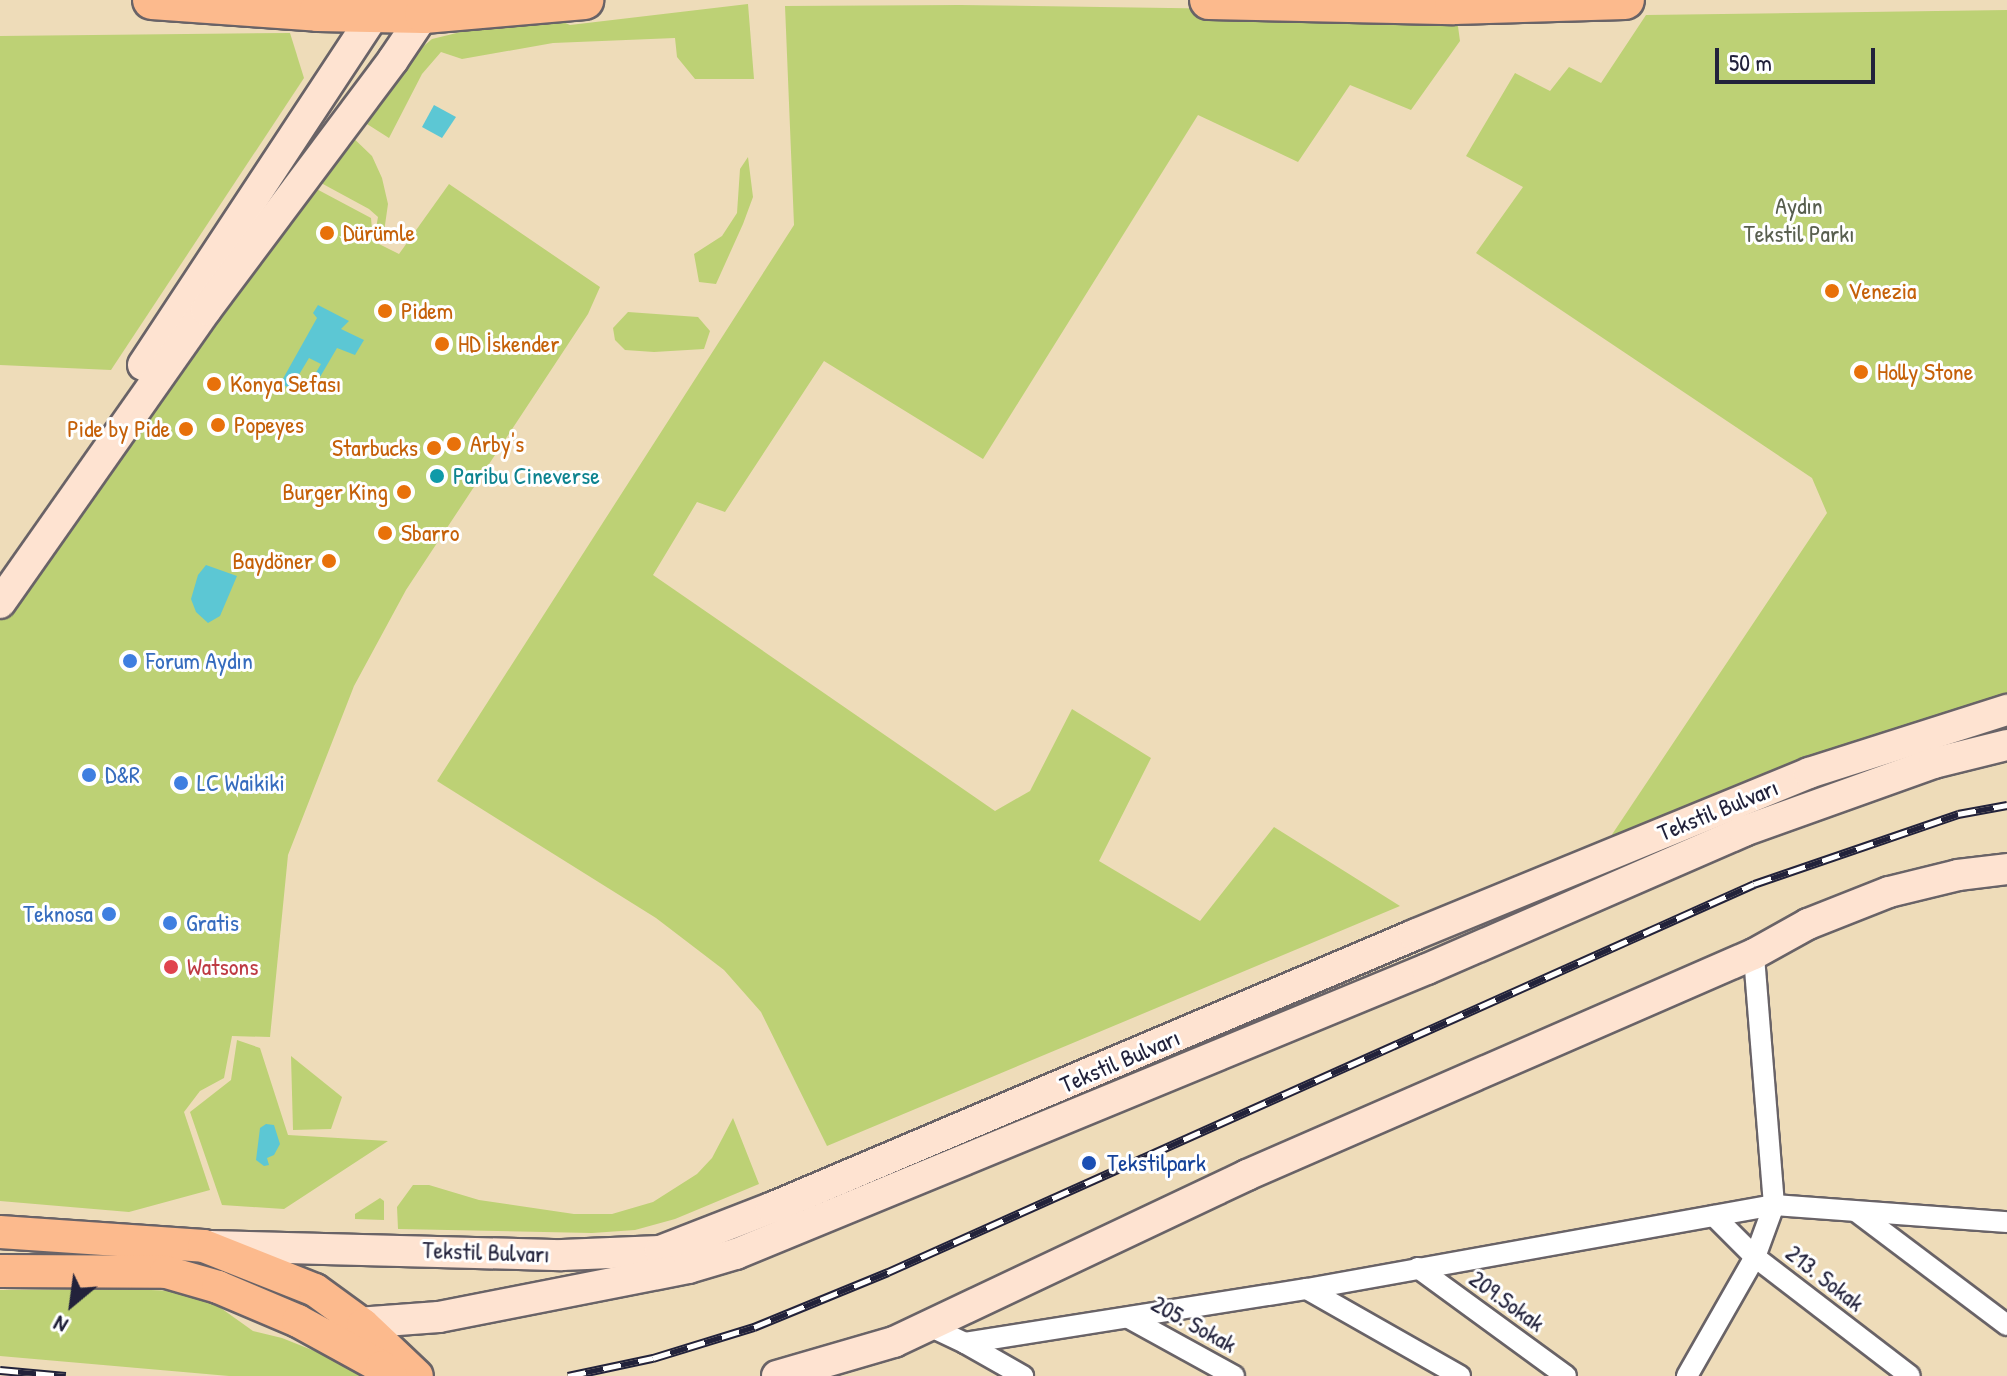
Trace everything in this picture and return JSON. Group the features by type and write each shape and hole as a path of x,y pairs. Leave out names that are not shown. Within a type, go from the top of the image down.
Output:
{"highway":[{"path":"152,0 430,7 584,0"},
{"path":"1209,0 1454,5 1625,0"}],"main road":[{"path":"0,603 370,6"},
{"path":"0,572 74,484 430,7"},
{"name":"Tekstil Bulvarı","path":"204,1246 562,1255 660,1251 1766,790 2007,710"},
{"name":"Tekstil Bulvarı","path":"298,1321 363,1325 439,1317 688,1268 736,1254 1427,969 1744,831 1934,763 2007,745"},
{"path":"779,1376 894,1342 1247,1175 1754,954 1808,924 1889,892 1958,875 2007,869"},
{"path":"0,1232 204,1246 315,1290 363,1325 405,1373"},
{"path":"562,1255 571,1275 567,1292"},
{"path":"0,1271 166,1272 218,1287 298,1321 382,1367 405,1373"},
{"path":"405,1373 415,1335 439,1317"}],"street":[{"path":"1687,1376 1755,1257 1774,1205 1754,954"},
{"path":"965,1343 1307,1289 1774,1205 2007,1222"},
{"path":"1857,1212 2007,1325"},
{"name":"213. Sokak","path":"1714,1216 1755,1257 1910,1376"},
{"name":"209.Sokak","path":"1418,1268 1566,1376"},
{"path":"1307,1289 1460,1376"},
{"name":"205. Sokak","path":"1129,1318 1234,1376"},
{"path":"927,1325 1023,1376"}],"green space":[{"path":"748,4 754,79 695,79 677,57 675,38 553,43 462,59 441,52 422,74 389,138 356,117 389,75 432,39 506,21 554,18 570,25"},
{"path":"960,5 1456,12 1460,41 1411,110 1350,85 1298,162 1198,115 983,459 824,361 725,512 697,502 653,575 995,811 1030,791 1072,709 1151,758 1099,861 1200,921 1274,827 1400,906 827,1146 761,1012 724,970 656,918 437,781 794,225 785,6"},
{"name":"Aydın Tekstil Parkı","path":"2007,10 2007,694 1609,839 1827,513 1812,478 1476,253 1523,187 1466,156 1515,73 1550,91 1569,67 1601,83 1646,15"},
{"path":"290,33 304,78 111,370 0,365 0,36"},
{"path":"346,131 372,156 382,178 388,204 383,239 375,234 378,217 369,209 310,177"},
{"path":"748,157 753,197 743,224 716,284 699,282 694,254 722,236 737,213 740,169"},
{"path":"449,184 600,287 588,314 406,590 354,686 288,855 270,1037 232,1036 224,1078 200,1091 184,1112 210,1190 129,1212 0,1201 0,618 79,502 309,185 371,218 373,241 399,254"},
{"path":"628,312 698,317 710,331 704,349 625,350 615,340 613,328"},
{"path":"237,1040 260,1048 288,1135 388,1141 284,1209 222,1205 190,1112 231,1080"},
{"path":"291,1056 342,1097 331,1129 293,1130"},
{"path":"733,1118 759,1184 675,1219 635,1230 592,1233 398,1229 397,1207 413,1185 429,1185 479,1200 574,1214 612,1214 653,1202 697,1174 712,1158"},
{"path":"380,1198 384,1201 384,1220 355,1219 355,1214"},
{"path":"0,1290 173,1291 202,1299 218,1306 253,1331 282,1338 377,1376 229,1376 0,1356"}],"water":[{"path":"434,105 456,117 442,138 422,127"},
{"path":"318,305 349,321 341,329 364,340 355,355 337,348 313,389 308,386 321,364 309,358 291,388 280,384 317,318 313,313"},
{"path":"206,565 237,576 220,616 208,623 196,612 191,599 198,575"},
{"path":"266,1124 274,1125 280,1144 274,1155 267,1158 269,1165 264,1166 256,1160 260,1128"}],"railway":[{"path":"568,1376 653,1358 754,1327 888,1272 1754,884 1958,814 2007,805"},
{"path":"0,1370 66,1376"}],"place":[{"name":"Dürümle","path":"327,233"},
{"name":"Venezia","path":"1832,291"},
{"name":"Pidem","path":"385,311"},
{"name":"HD İskender","path":"442,344"},
{"name":"Holly Stone","path":"1861,372"},
{"name":"Konya Sefası","path":"214,384"},
{"name":"Popeyes","path":"218,425"},
{"name":"Pide by Pide","path":"186,429"},
{"name":"Arby's","path":"454,444"},
{"name":"Starbucks","path":"434,448"},
{"name":"Paribu Cineverse","path":"437,476"},
{"name":"Burger King","path":"404,492"},
{"name":"Sbarro","path":"385,533"},
{"name":"Baydöner","path":"329,561"},
{"name":"Forum Aydın","path":"130,661"},
{"name":"D&R","path":"89,775"},
{"name":"LC Waikiki","path":"181,783"},
{"name":"Teknosa","path":"109,914"},
{"name":"Gratis","path":"170,923"},
{"name":"Watsons","path":"171,967"},
{"name":"Tekstilpark","path":"1089,1163"}]}
